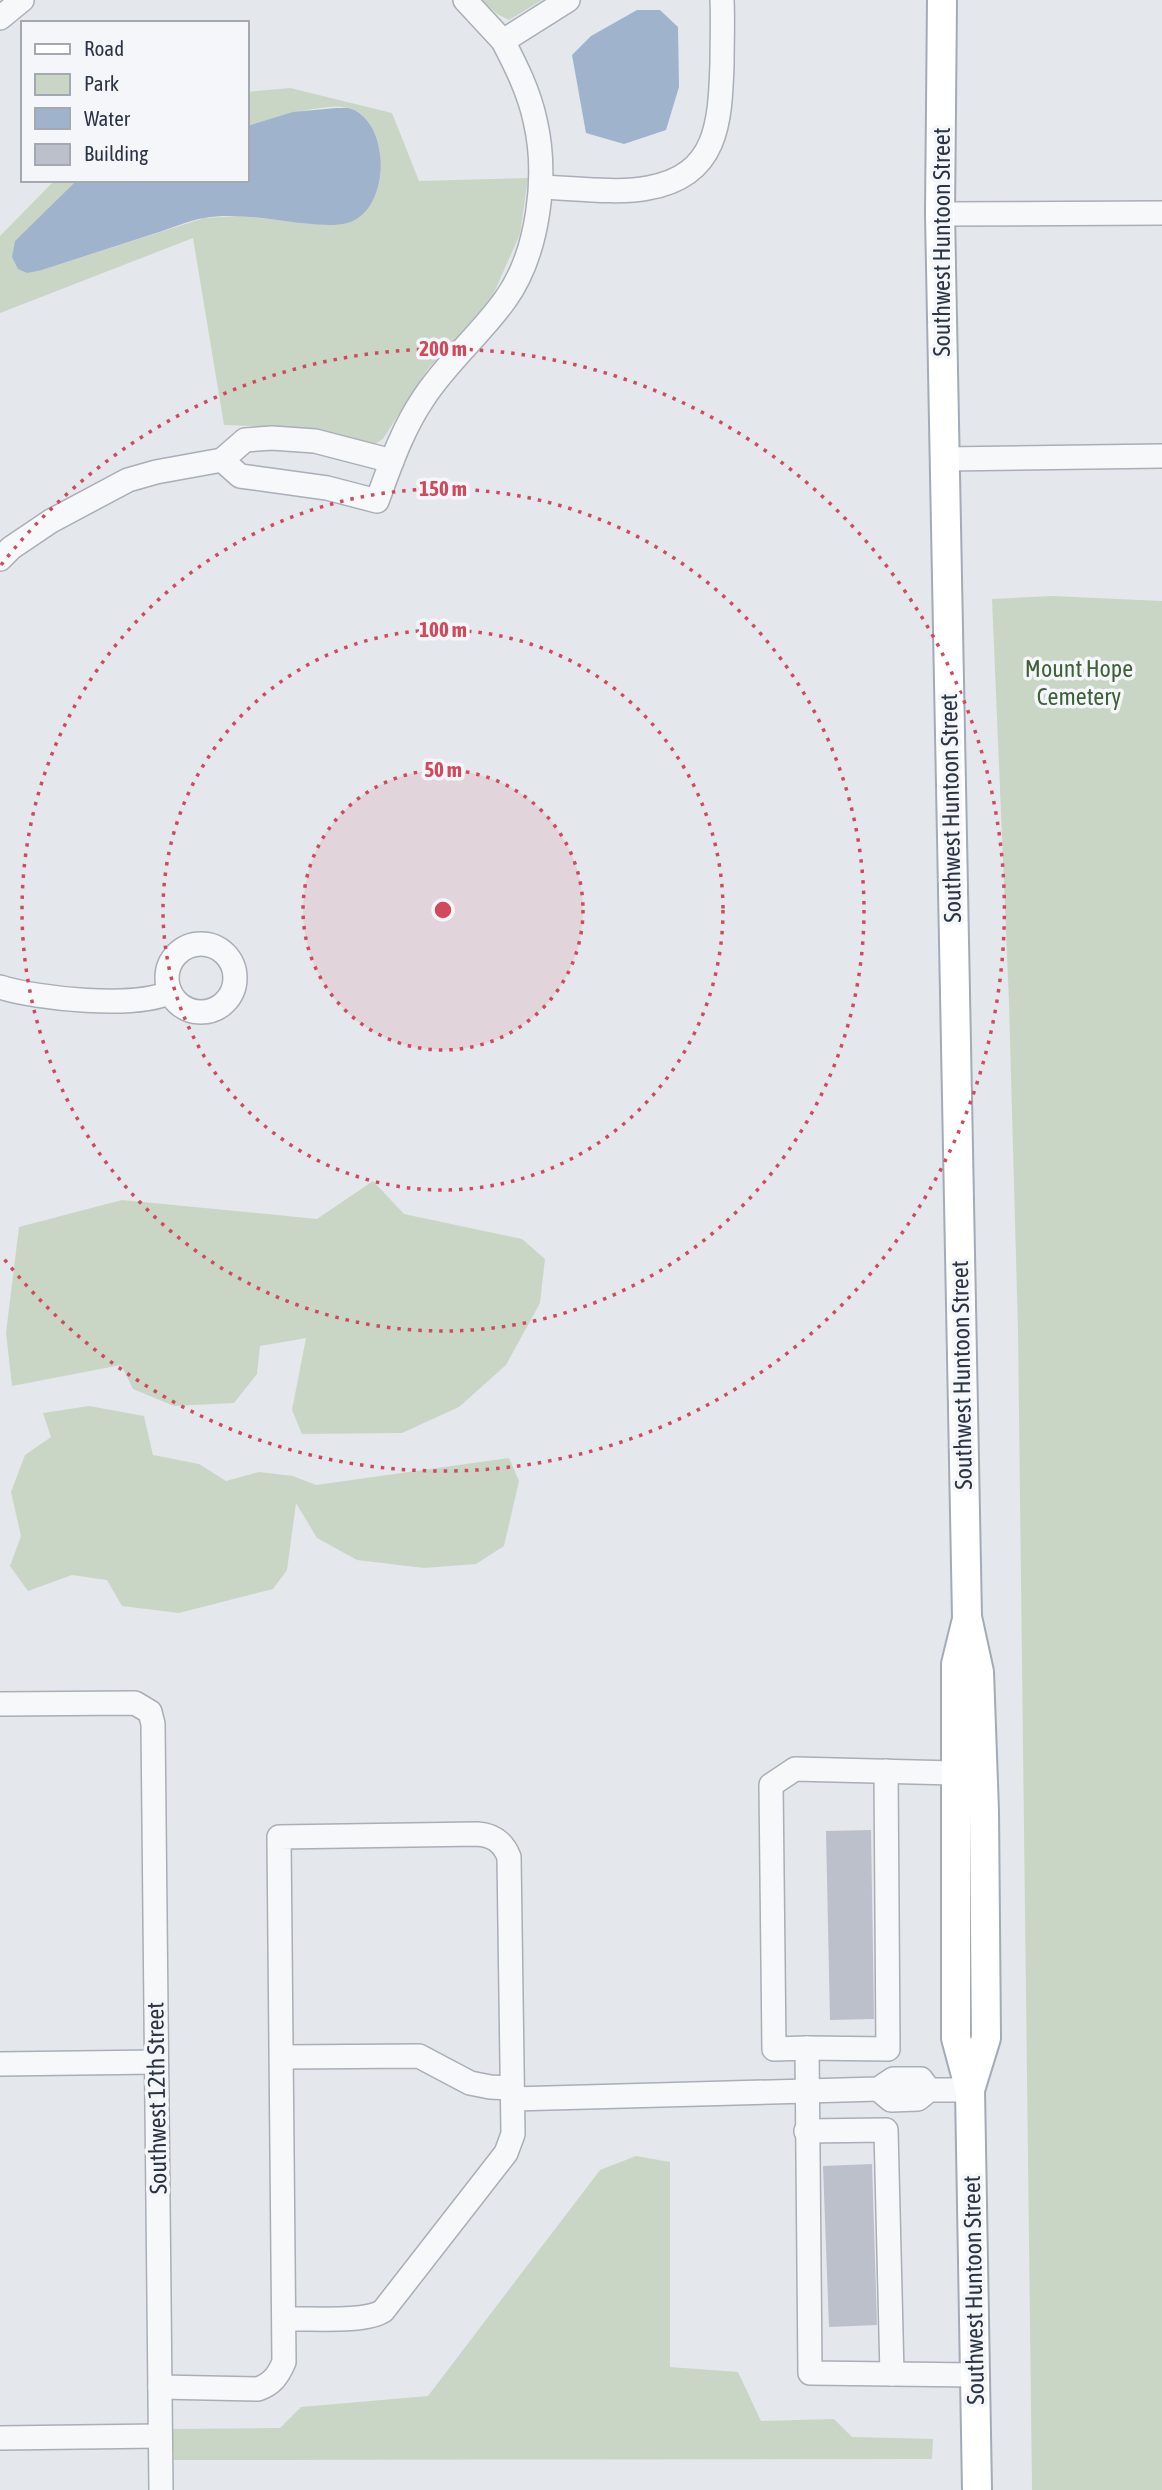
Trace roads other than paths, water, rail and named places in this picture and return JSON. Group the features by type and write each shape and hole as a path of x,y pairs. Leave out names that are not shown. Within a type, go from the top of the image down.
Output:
{"main road":[{"name":"Southwest Huntoon Street","path":"942,0 940,214 967,1617 979,1672 984,1811 986,2038 971,2090"},
{"name":"Southwest Huntoon Street","path":"967,1617 956,1664 956,2038 971,2090 977,2490"}],"street":[{"path":"0,18 22,0"},
{"path":"222,460 240,476 327,488 377,501 406,425 425,396 506,299 517,279 536,223 541,187 541,157 535,120 523,82 503,41 465,0"},
{"path":"503,41 568,0"},
{"path":"541,187 646,189 682,176 696,164 709,148 716,132 720,108 722,0"},
{"path":"940,214 1162,213"},
{"path":"0,559 11,548 51,521 128,480 222,460 245,440 272,438 315,442 392,461"},
{"path":"945,459 1162,456"},
{"path":"0,986 34,995 69,999 136,1000 160,997 170,992"},
{"name":"Southwest 12th Street","path":"0,1704 135,1703 150,1712 153,1724 161,2490"},
{"path":"886,1771 888,2049 774,2049 771,1785 795,1769 886,1771 954,1773"},
{"path":"160,2388 258,2389 267,2386 278,2376 284,2362 279,1837 484,1834 505,1847 509,1857 513,2134 506,2154 383,2311 376,2316 362,2318 285,2319"},
{"path":"807,2048 810,2373 975,2375"},
{"path":"282,2057 419,2056 470,2083 512,2093 878,2089 893,2080 921,2080 929,2090 971,2090"},
{"path":"0,2064 156,2062"},
{"path":"806,2131 886,2130 892,2374"},
{"path":"0,2438 160,2436"}],"water":[{"path":"637,10 660,10 678,27 679,87 666,130 624,144 586,133 572,55 591,36"},
{"path":"350,108 365,118 374,132 381,168 372,203 361,216 335,225 252,217 204,218 42,270 27,273 18,269 12,257 15,241 75,182 248,182 248,126 293,112"}],"park label":[{"name":"Mount Hope Cemetery","path":"1079,683"}]}
